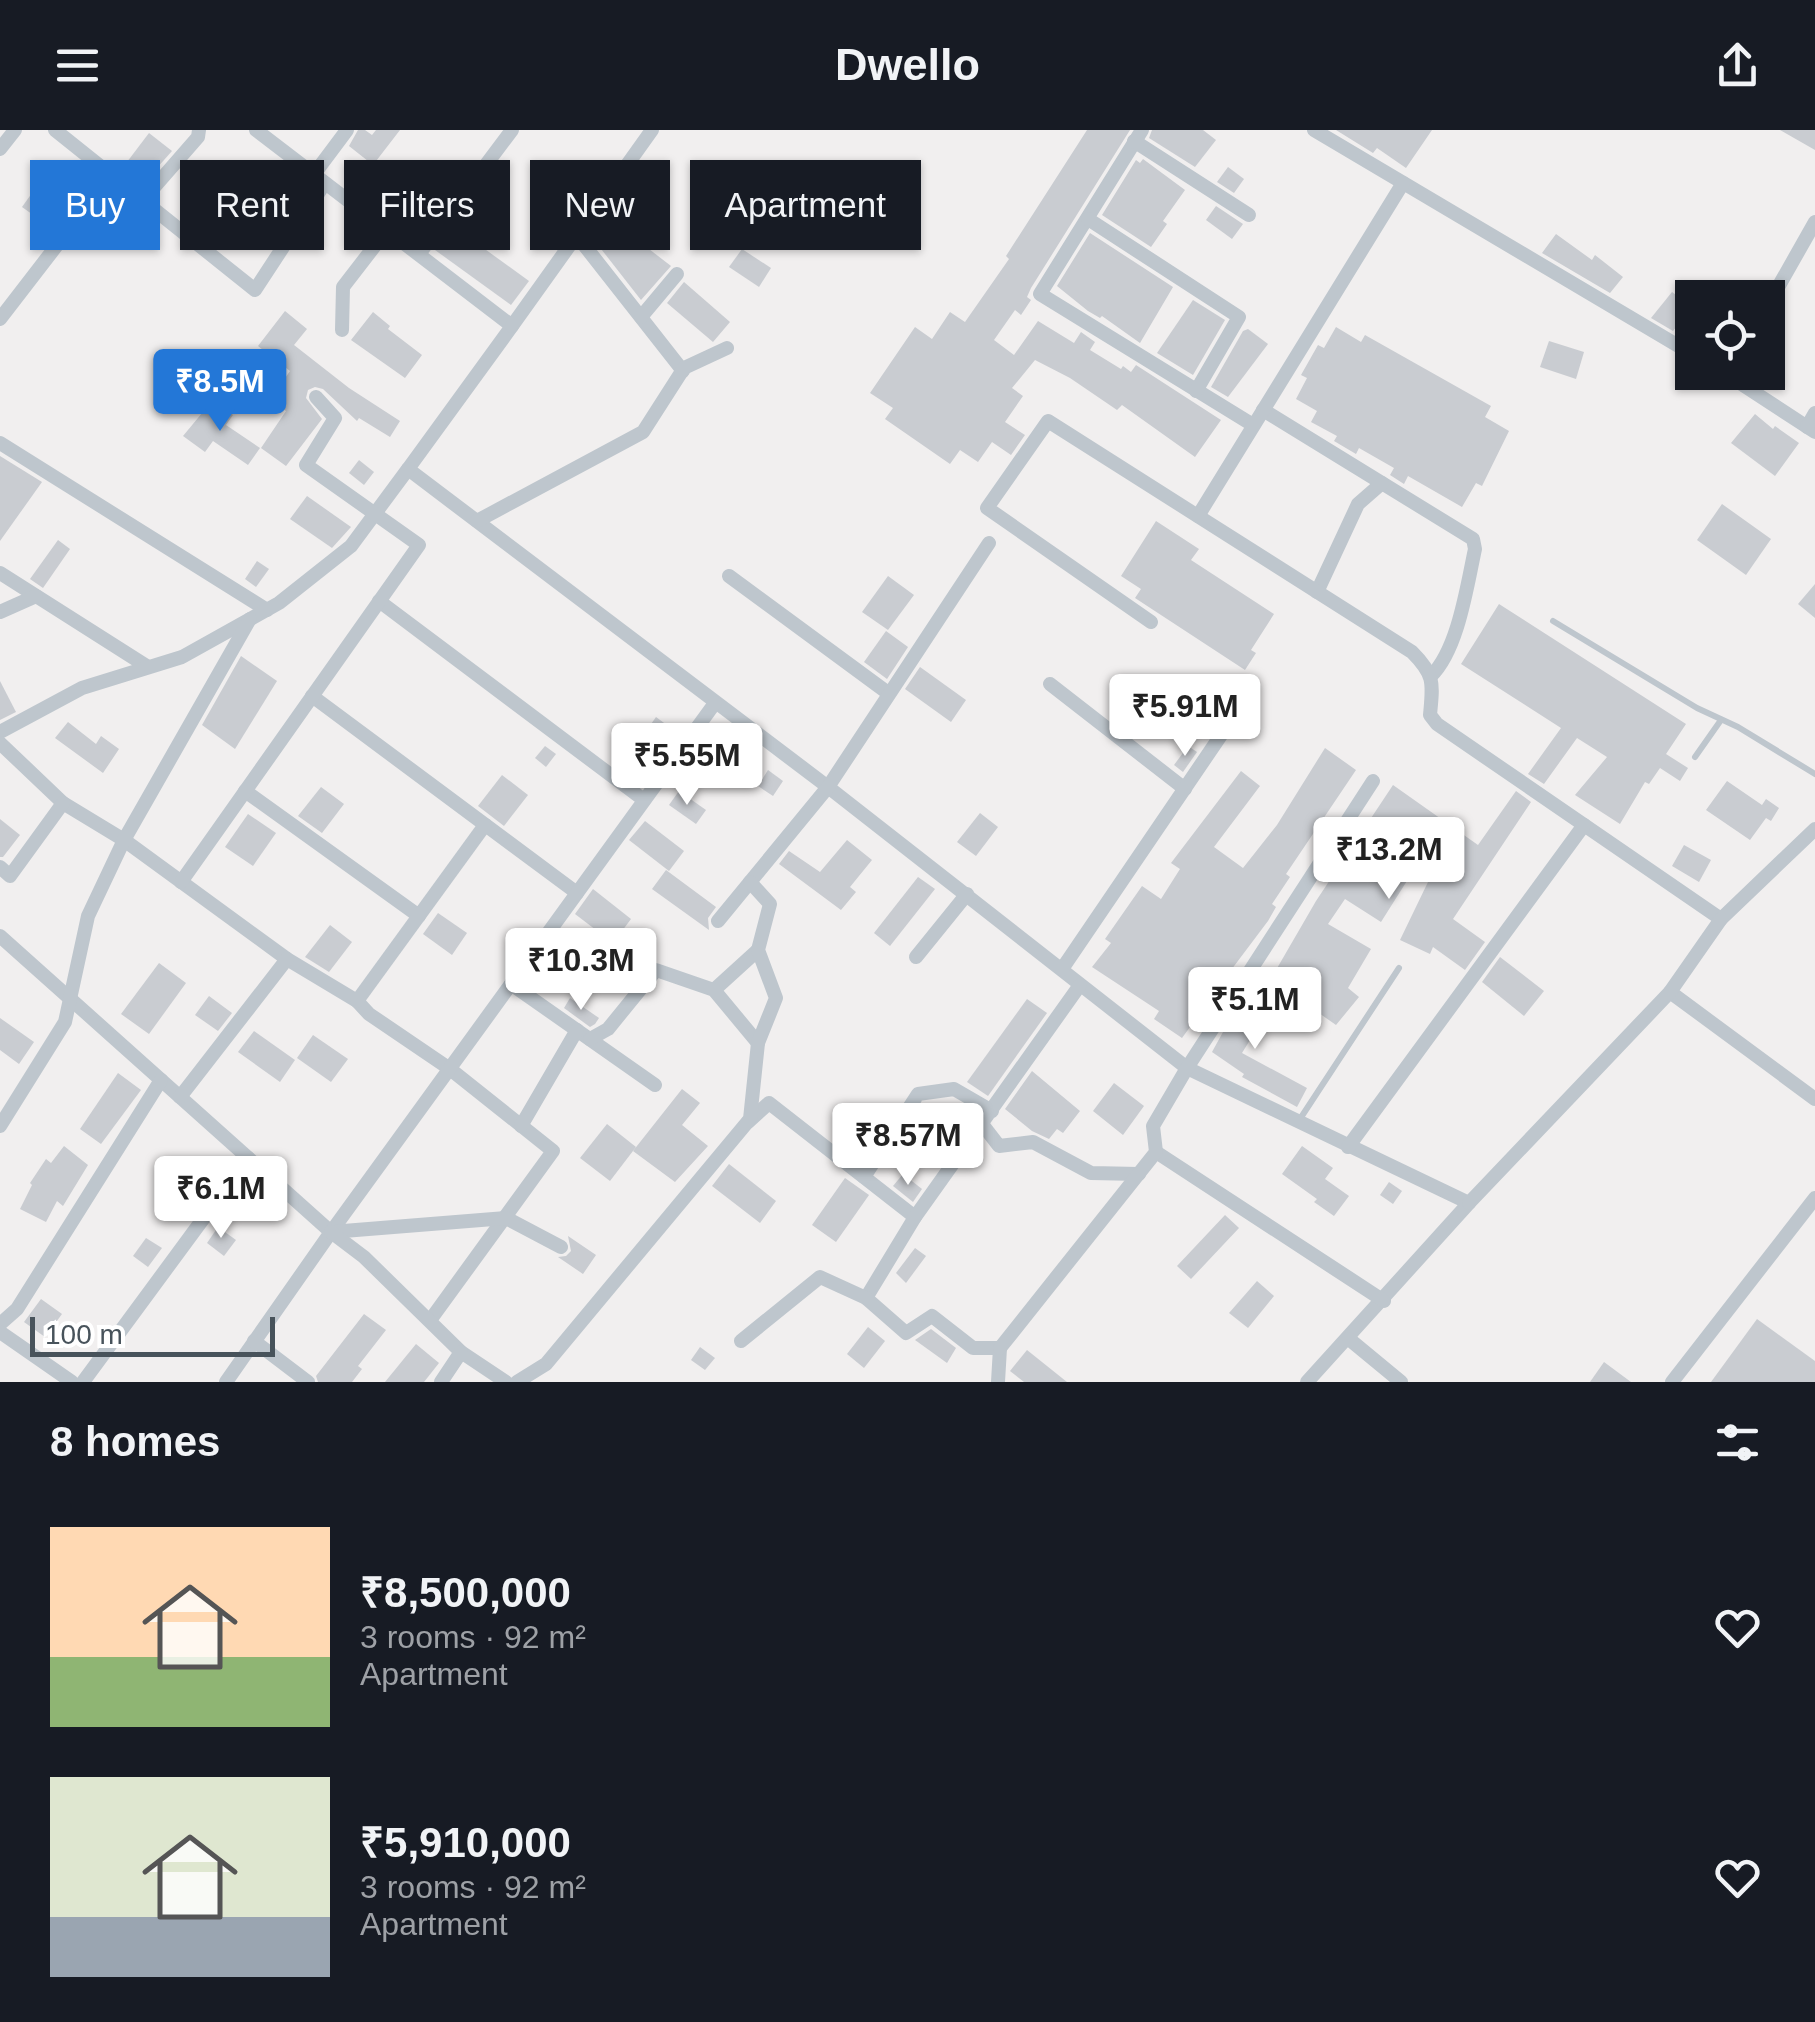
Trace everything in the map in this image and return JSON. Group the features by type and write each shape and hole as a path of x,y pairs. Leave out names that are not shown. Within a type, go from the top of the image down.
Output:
{"street":[{"path":"0,149 16,130"},
{"path":"55,130 93,160"},
{"path":"160,181 198,137 199,130"},
{"path":"256,130 295,160"},
{"path":"324,172 348,130"},
{"path":"419,254 512,130"},
{"path":"630,160 652,130"},
{"path":"1322,132 1675,344"},
{"path":"1250,215 1138,136 1040,294 1254,426"},
{"path":"324,182 344,197"},
{"path":"1198,516 1403,182"},
{"path":"160,214 180,230"},
{"path":"1088,220 1239,317 1196,391"},
{"path":"1782,280 1815,222"},
{"path":"0,319 53,250"},
{"path":"205,250 255,290 278,250"},
{"path":"342,330 343,287 372,250"},
{"path":"414,250 512,326"},
{"path":"0,732 82,688 182,657 266,610 351,546 566,250"},
{"path":"587,250 683,371"},
{"path":"641,317 678,274"},
{"path":"477,522 643,432 683,371 727,348"},
{"path":"1755,390 1812,424"},
{"path":"181,882 419,544 306,466 336,418 316,397"},
{"path":"1263,410 1473,540 1476,549 1450,646 1442,665 1431,676"},
{"path":"1151,622 987,508 1048,421 1412,652 1430,669 1430,715 1437,724 1721,919"},
{"path":"0,442 266,610"},
{"path":"408,469 828,786 1186,1068 1469,1203"},
{"path":"1317,592 1358,504 1382,483"},
{"path":"718,921 828,786 989,543"},
{"path":"0,574 148,667"},
{"path":"728,576 888,693"},
{"path":"0,612 36,596"},
{"path":"379,601 644,800"},
{"path":"0,1126 65,1022 88,916 124,840 250,619"},
{"path":"1050,684 1185,789"},
{"path":"312,696 577,894"},
{"path":"226,1382 715,704"},
{"path":"1062,969 1232,718"},
{"path":"0,743 63,803 124,840 287,959 357,1002 553,1151 431,1319"},
{"path":"998,1382 1000,1348 1156,1152 1153,1126 1186,1068 1373,781"},
{"path":"245,791 419,916"},
{"path":"0,867 10,876 63,803"},
{"path":"357,1002 485,825"},
{"path":"1348,1147 1584,825"},
{"path":"1307,1382 1469,1203 1670,992 1721,919 1815,829"},
{"path":"714,990 758,950 770,904 750,882"},
{"path":"916,957 966,894"},
{"path":"0,936 331,1232 364,1257 462,1352 506,1382"},
{"path":"747,1123 758,1044 776,998 758,950"},
{"path":"180,1097 287,959"},
{"path":"521,1126 583,1035 608,1030 656,970 714,990 758,1044"},
{"path":"512,984 655,1086"},
{"path":"866,1298 916,1217 1080,985"},
{"path":"1670,992 1815,1098"},
{"path":"0,1324 17,1309 161,1080"},
{"path":"864,1177 918,1094 954,1089 992,1110"},
{"path":"517,1382 546,1364 747,1123 769,1103 916,1217"},
{"path":"982,1124 999,1146 1033,1142 1091,1173 1139,1174"},
{"path":"1156,1152 1384,1300"},
{"path":"83,1382 248,1158"},
{"path":"1672,1382 1815,1198"},
{"path":"331,1232 506,1218 561,1247"},
{"path":"741,1341 820,1277 866,1298 906,1332 932,1316 974,1348 1000,1348"},
{"path":"0,1332 72,1382"},
{"path":"1349,1339 1401,1382"},
{"path":"254,1342 308,1382"},
{"path":"441,1382 462,1352"}],"lane":[{"path":"1553,622 1815,774"},
{"path":"1696,758 1720,720"},
{"path":"1298,1123 1399,968"}],"building":[{"path":"358,130 372,135 376,130 400,130 377,160 367,160 349,146"},
{"path":"1087,130 1130,130 1031,288 1027,297 1031,300 1021,315 1015,310 994,340 1014,355 1038,321 1074,343 1081,332 1095,342 1090,350 1121,369 1123,366 1131,372 1136,365 1221,420 1195,457 1122,405 1117,410 1035,360 1012,388 1023,396 1005,422 1025,435 1011,455 992,442 978,462 960,450 950,464 885,419 893,408 870,393 915,327 932,339 950,312 965,322 1009,259 1006,256"},
{"path":"1152,130 1203,130 1216,140 1195,167 1149,138"},
{"path":"1336,130 1432,130 1406,168 1377,148 1373,153"},
{"path":"1780,130 1815,130 1815,150"},
{"path":"149,133 172,151 160,164 160,160 129,160"},
{"path":"1143,159 1185,190 1163,221 1167,224 1151,247 1102,215 1136,160 1140,163"},
{"path":"1228,167 1244,179 1234,193 1217,182"},
{"path":"30,196 30,213 22,207"},
{"path":"1216,206 1243,224 1232,239 1206,220"},
{"path":"1090,233 1173,287 1140,343 1102,316 1088,311 1057,286"},
{"path":"1556,234 1592,260 1595,255 1623,277 1610,293 1542,253"},
{"path":"435,250 486,250 529,281 511,305"},
{"path":"602,250 650,250 671,266 641,300"},
{"path":"744,250 771,268 759,287 729,267"},
{"path":"684,282 730,322 713,342 667,303"},
{"path":"1672,292 1675,294 1673,331 1651,318"},
{"path":"1193,300 1225,320 1193,375 1157,353"},
{"path":"285,311 307,329 294,345 400,421 390,437 359,418 357,421 323,389 315,387 308,390 306,398 322,419 286,466 261,448 286,411 270,400 290,371 258,346"},
{"path":"373,312 422,355 405,378 351,340"},
{"path":"1336,327 1361,342 1365,335 1491,406 1485,417 1509,431 1482,486 1476,483 1462,507 1408,476 1404,484 1390,475 1394,468 1359,448 1356,454 1334,441 1337,436 1311,422 1317,411 1296,399 1307,378 1301,375 1318,345 1324,348"},
{"path":"1248,329 1268,344 1228,397 1211,387 1243,331"},
{"path":"1549,341 1584,352 1576,379 1540,367"},
{"path":"212,401 233,415 226,425 260,448 248,465 213,441 205,452 183,436"},
{"path":"1755,414 1799,443 1775,476 1731,443"},
{"path":"0,456 42,482 0,541"},
{"path":"359,460 374,472 364,485 349,473"},
{"path":"307,496 351,527 332,548 290,519"},
{"path":"1722,504 1771,539 1746,575 1697,540"},
{"path":"1156,521 1199,549 1191,560 1274,614 1251,650 1256,653 1245,670 1135,598 1141,589 1121,576"},
{"path":"58,540 70,549 43,588 30,579"},
{"path":"257,561 269,569 256,587 245,579"},
{"path":"888,576 914,595 888,630 862,612"},
{"path":"1815,584 1815,618 1798,604"},
{"path":"1499,604 1686,724 1666,754 1688,768 1680,781 1660,768 1649,784 1645,782 1620,824 1575,795 1607,757 1577,738 1544,784 1528,774 1561,728 1461,664"},
{"path":"886,631 908,647 887,679 864,662"},
{"path":"241,656 277,681 235,749 202,725"},
{"path":"920,667 966,700 951,722 905,689"},
{"path":"0,681 16,712 0,720"},
{"path":"656,717 679,734 665,754 642,737"},
{"path":"68,722 96,744 101,736 119,749 103,773 55,738"},
{"path":"545,746 556,754 546,767 535,758"},
{"path":"1188,746 1197,752 1183,772 1174,765"},
{"path":"1325,748 1356,770 1286,874 1290,877 1272,904 1276,907 1268,921 1198,1014 1206,1020 1197,1032 1190,1027 1182,1038 1154,1019 1159,1011 1092,967 1111,943 1105,939 1142,886 1161,899 1180,869 1171,863 1241,771 1260,786 1214,847 1243,868 1277,825"},
{"path":"768,770 783,781 773,796 758,786"},
{"path":"502,775 528,795 504,826 478,806"},
{"path":"1727,781 1762,805 1766,799 1779,808 1750,840 1706,810"},
{"path":"1393,785 1478,845 1516,791 1531,802 1453,919 1485,942 1465,970 1433,947 1430,954 1400,940 1442,853 1429,846 1381,922 1345,899 1328,924 1371,949 1348,988 1359,997 1336,1025 1316,1011 1302,1032 1274,1012 1294,983 1276,970 1316,901"},
{"path":"321,787 344,804 322,833 298,816"},
{"path":"679,791 706,810 696,824 669,805"},
{"path":"980,813 998,827 976,856 957,842"},
{"path":"248,814 276,833 253,866 225,847"},
{"path":"0,819 20,835 3,857 0,857"},
{"path":"645,821 684,851 669,871 629,840"},
{"path":"847,840 872,860 850,887 856,892 841,910 779,864 789,851 820,872"},
{"path":"1684,845 1711,860 1699,882 1672,866"},
{"path":"666,870 716,907 708,918 709,930 652,889"},
{"path":"918,877 935,889 890,946 874,933"},
{"path":"593,889 631,919 613,943 575,914"},
{"path":"438,913 467,933 452,955 423,934"},
{"path":"330,925 352,942 329,972 305,957"},
{"path":"1500,957 1544,991 1524,1016 1482,982"},
{"path":"159,963 186,983 149,1034 121,1014"},
{"path":"1249,991 1271,1006 1242,1053 1307,1088 1297,1107 1242,1077 1244,1074 1212,1052 1240,1013 1237,1011"},
{"path":"209,996 232,1013 218,1031 195,1015"},
{"path":"570,998 599,1018 595,1024 590,1027 564,1008"},
{"path":"1027,999 1047,1013 988,1096 967,1082"},
{"path":"0,1018 34,1042 19,1064 0,1050"},
{"path":"254,1031 295,1060 280,1082 238,1052"},
{"path":"313,1035 348,1059 331,1082 297,1058"},
{"path":"1032,1071 1080,1111 1063,1133 1057,1129 1049,1139 1005,1109"},
{"path":"118,1073 141,1090 101,1144 80,1129"},
{"path":"1114,1083 1144,1106 1123,1135 1093,1111"},
{"path":"682,1089 700,1103 682,1125 708,1146 675,1182 633,1151"},
{"path":"607,1124 636,1147 610,1181 580,1158"},
{"path":"64,1146 88,1165 63,1206 57,1201 46,1222 20,1209 30,1183 46,1159 51,1163"},
{"path":"1302,1146 1333,1168 1325,1179 1349,1196 1334,1216 1282,1174"},
{"path":"729,1164 776,1201 760,1223 712,1186"},
{"path":"903,1174 922,1189 913,1202 893,1186"},
{"path":"845,1178 869,1195 836,1242 812,1225"},
{"path":"1389,1182 1402,1191 1393,1204 1380,1195"},
{"path":"1225,1215 1239,1228 1191,1279 1177,1266"},
{"path":"218,1227 236,1240 224,1256 207,1243"},
{"path":"568,1236 596,1255 583,1274 558,1257 571,1251"},
{"path":"146,1238 162,1248 148,1267 133,1256"},
{"path":"915,1248 926,1256 906,1283 896,1273"},
{"path":"1257,1281 1274,1296 1248,1328 1229,1313"},
{"path":"41,1299 62,1314 45,1337 24,1322"},
{"path":"364,1314 386,1330 358,1366 362,1369 352,1382 318,1382 316,1376"},
{"path":"1757,1319 1815,1361 1815,1382 1711,1382"},
{"path":"868,1327 885,1341 864,1368 847,1354"},
{"path":"931,1329 956,1348 947,1363 915,1340"},
{"path":"416,1344 439,1363 424,1382 385,1382"},
{"path":"700,1347 715,1358 705,1370 691,1360"},
{"path":"1027,1350 1067,1382 1024,1382 1010,1371"},
{"path":"1604,1362 1631,1382 1590,1382"}]}
